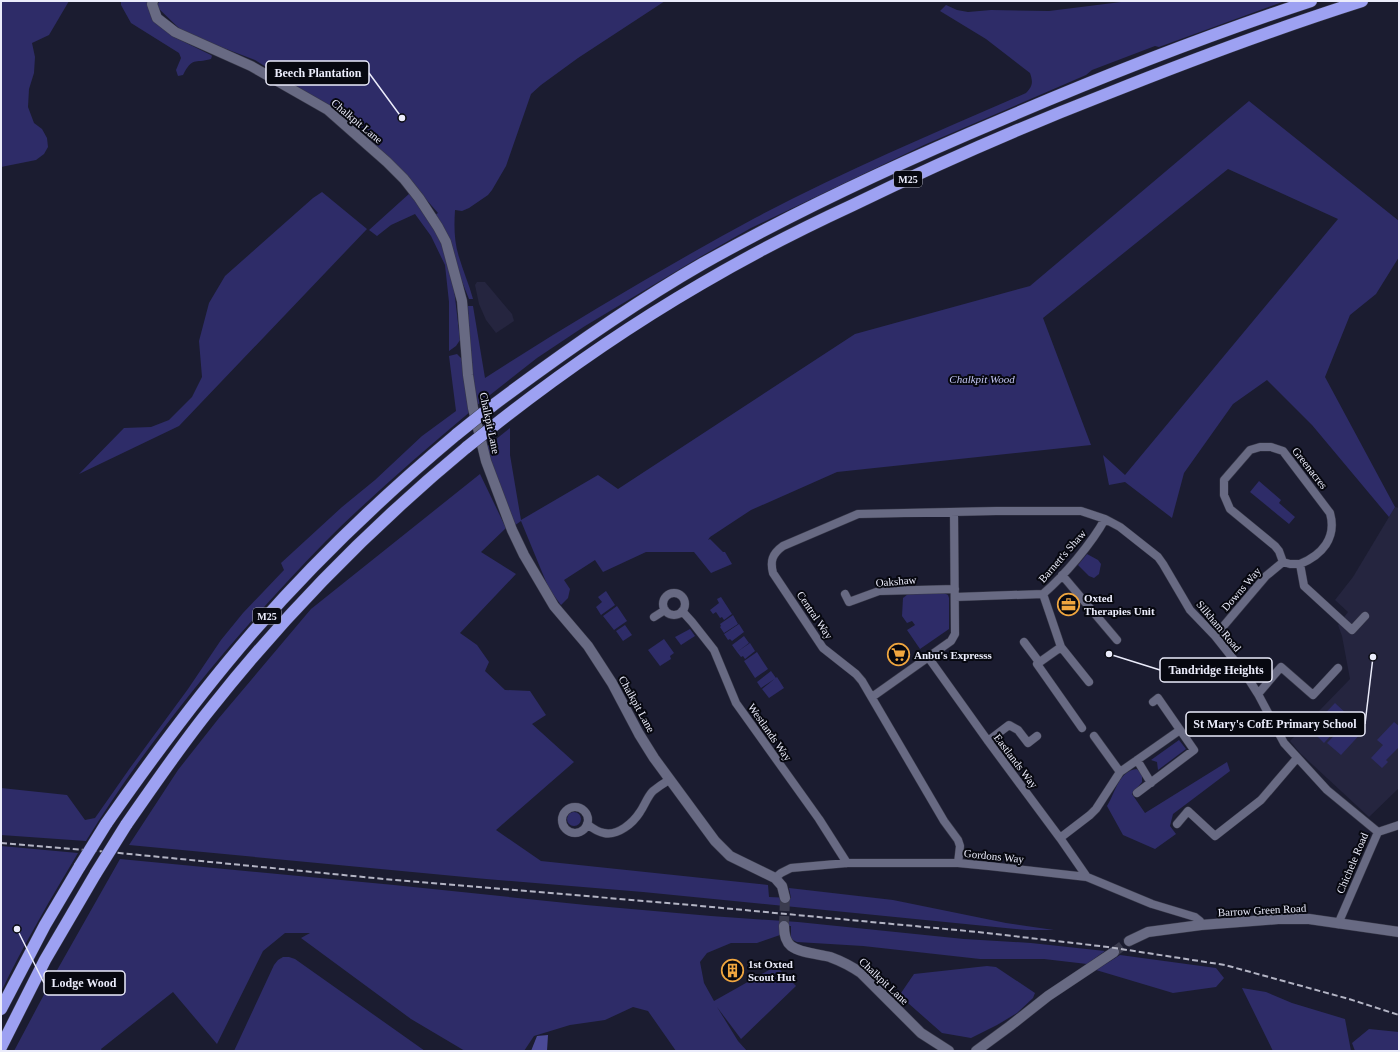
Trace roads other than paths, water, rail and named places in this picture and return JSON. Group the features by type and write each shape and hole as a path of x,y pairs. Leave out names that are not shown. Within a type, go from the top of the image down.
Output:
{"highway":[{"name":"M25","path":"1,1009 42,932 106,824 139,776 230,659 278,604 360,520 456,434 492,406 601,328 670,283 741,243 833,196 967,134 1074,89 1194,42 1311,1"},
{"name":"M25","path":"1,1047 44,960 96,873 166,766 210,708 282,624 332,570 385,519 467,447 491,428 576,363 650,314 732,266 830,215 950,159 1058,113 1229,46 1362,1"}],"street":[{"name":"Chalkpit Lane","path":"152,1 157,18 175,32 251,66 328,110 404,179 430,215 446,242 462,301 468,375 473,408 486,461 512,530 524,555 554,606 596,658 612,683 639,734 669,780 721,849 730,856 775,878"},
{"name":"Greenacres","path":"1283,562 1279,551 1275,546 1230,509 1224,495 1224,480 1250,450 1260,447 1271,447 1283,451 1330,513 1332,523 1329,540 1319,553 1300,564"},
{"name":"Silkham Road","path":"954,512 1081,511 1105,519 1120,527 1158,557 1190,610 1215,636 1246,675 1258,694 1284,743 1327,790 1378,832"},
{"path":"872,697 951,641 956,634 954,512"},
{"name":"Central Way","path":"954,512 858,514 783,546 776,551 771,565 773,573 823,648 856,674 872,697 944,820 958,840 960,846 958,863"},
{"name":"Barnett's Shaw","path":"955,593 1044,594 1062,575 1098,531 1105,519"},
{"path":"1283,562 1300,564 1304,586 1352,630 1365,616"},
{"name":"Downs Way","path":"1215,636 1266,576 1283,562"},
{"path":"1062,575 1117,640"},
{"name":"Oakshaw","path":"845,594 849,602 879,591 955,593"},
{"path":"668,594 679,594 684,600 684,608 675,615 667,613 664,610 664,599 668,594"},
{"path":"1044,594 1061,647 1089,682"},
{"path":"654,617 664,610"},
{"name":"Westlands Way","path":"682,611 714,650 736,703 823,825 847,862"},
{"path":"1024,642 1039,662 1037,664 1082,728"},
{"path":"1039,662 1061,647"},
{"name":"Eastlands Way","path":"928,657 1087,877"},
{"path":"1258,694 1281,667 1314,695 1338,668"},
{"path":"1137,793 1194,750 1158,698 1152,702"},
{"path":"988,741 1009,725 1018,730 1028,743 1038,736"},
{"path":"1060,838 1096,809 1120,772 1180,730"},
{"path":"1094,736 1120,772"},
{"path":"1177,824 1188,811 1215,836 1261,800 1297,758"},
{"path":"1136,760 1151,783"},
{"path":"587,824 604,833 613,833 620,830 632,822 653,791 669,780"},
{"name":"Chichele Road","path":"1338,924 1378,832 1399,825"},
{"name":"Gordons Way","path":"775,878 781,872 791,868 847,862 958,863 1087,877 1152,904 1196,917 1200,920 1201,925"},
{"path":"775,878 782,886 786,898"},
{"name":"Barrow Green Road","path":"1129,941 1148,932 1201,925 1278,919 1309,919 1399,932"},
{"name":"Chalkpit Lane","path":"784,926 785,937 790,945 797,949 831,957 849,965 861,973 921,1033 949,1051"},
{"path":"976,1051 1048,996 1114,952"}],"tunnel":[{"path":"784,926 785,898"},
{"path":"1114,952 1129,941"}],"railway":[{"path":"1,843 384,879 680,904 978,932 1108,947 1225,965 1349,999 1399,1015"}],"place":[{"name":"Beech Plantation","path":"402,118"},
{"name":"Oxted Therapies Unit","path":"1068,604"},
{"name":"Tandridge Heights","path":"1109,654"},
{"name":"Anbu's Expresss","path":"898,655"},
{"name":"St Mary's CofE Primary School","path":"1373,657"},
{"name":"Lodge Wood","path":"17,929"},
{"name":"1st Oxted Scout Hut","path":"732,970"}],"park label":[{"name":"Chalkpit Wood","path":"982,379"}]}
